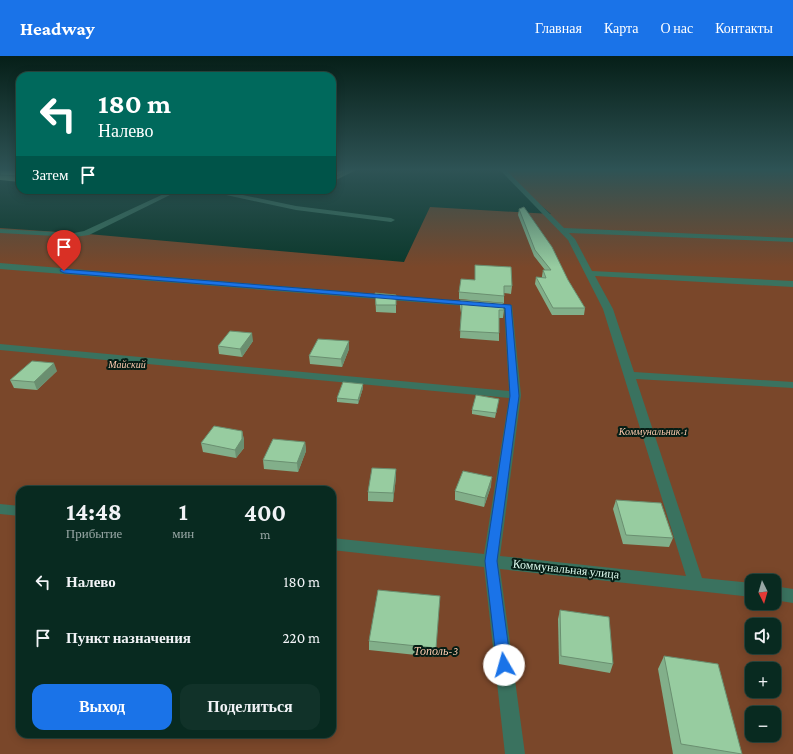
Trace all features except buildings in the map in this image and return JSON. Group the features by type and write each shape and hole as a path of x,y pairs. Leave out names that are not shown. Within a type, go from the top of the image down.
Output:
{"lane":[{"path":"0,231 74,234 86,233 151,203"},
{"path":"270,203 296,208 391,220"},
{"path":"535,203 571,239 608,309 696,583"},
{"path":"562,230 793,240"},
{"path":"0,266 509,307 514,396 491,561 515,754"},
{"path":"589,273 793,284"},
{"path":"0,347 514,396"},
{"path":"630,375 793,386"},
{"path":"0,509 16,511"},
{"name":"Коммунальная улица","path":"336,544 745,589"},
{"path":"781,594 793,596"}],"green space":[{"path":"538,203 793,203 793,754 0,754 0,228 88,234 404,262 430,207 551,214"}],"route":[{"path":"64,271 509,307 514,396 491,561 504,665"}],"park label":[{"name":"Майский","path":"127,364"},
{"name":"Коммунальник-1","path":"653,431"},
{"name":"Тополь-3","path":"436,651"}]}
